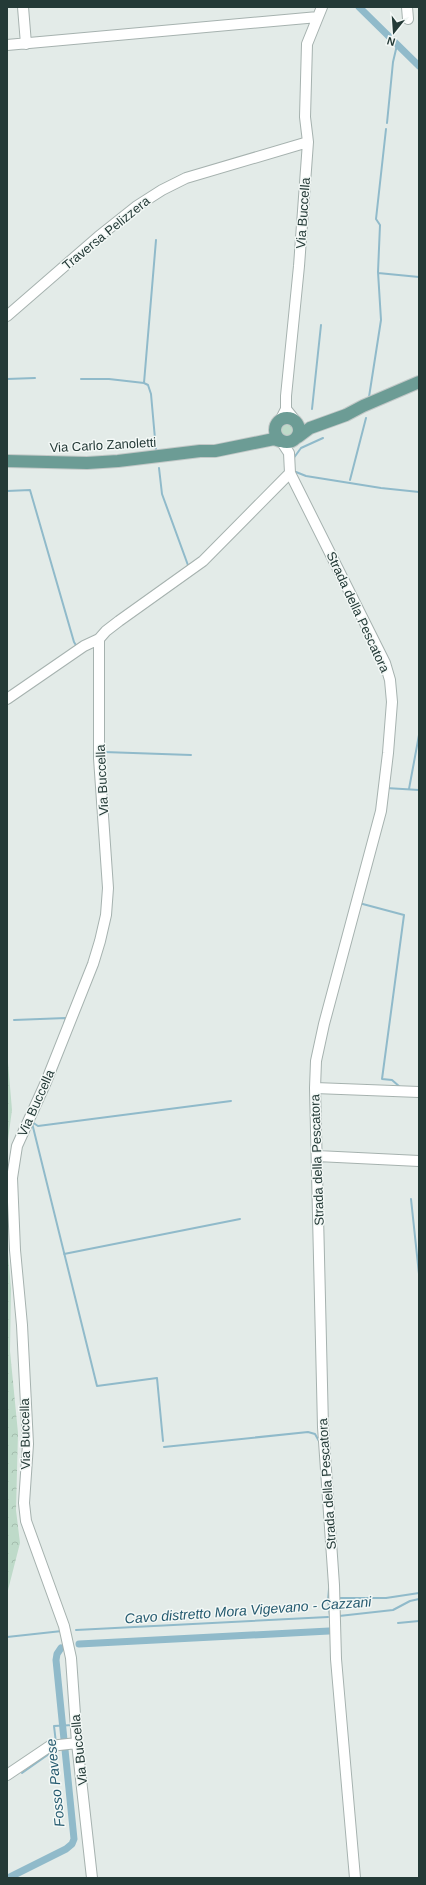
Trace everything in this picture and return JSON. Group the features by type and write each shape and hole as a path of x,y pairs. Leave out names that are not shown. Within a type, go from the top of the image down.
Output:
{"main road":[{"path":"363,406 295,421 286,418 277,425 276,436 281,441 289,443 310,428 346,415 419,382"},
{"path":"295,421 300,430 297,438"},
{"name":"Via Carlo Zanoletti","path":"200,451 277,425"},
{"name":"Via Carlo Zanoletti","path":"7,461 87,463 118,461 200,451 215,451 274,439 281,441"}],"street":[{"path":"23,7 26,44"},
{"name":"Via Buccella","path":"277,425 286,409 299,266 308,142 305,117 307,44 322,7"},
{"path":"407,7 408,19"},
{"path":"7,45 318,17"},
{"name":"Traversa Pelizzera","path":"7,316 98,237 137,206 162,190 186,178 308,142"},
{"path":"286,409 295,421"},
{"path":"289,453 297,438"},
{"path":"7,699 84,646 99,639 127,616 203,561 290,473 289,453 281,441"},
{"name":"Strada della Pescatora","path":"290,473 385,663 390,680 392,702 381,811 324,1024 316,1061 315,1088 323,1427 335,1624 355,1878"},
{"name":"Via Buccella","path":"92,1878 74,1743 76,1725 71,1658 67,1639 28,1526 24,1503 28,1444 22,1325 15,1250 12,1178 18,1146 46,1082 93,964 106,914 108,888 100,758 99,639"},
{"path":"315,1088 419,1092"},
{"path":"317,1156 419,1161"},
{"path":"7,1775 53,1746 74,1743"}],"green space":[{"path":"287,421 293,424 296,430 293,436 287,439 281,436 278,430 281,424"},
{"path":"7,1051 12,1110 7,1147"},
{"path":"7,1241 11,1289 10,1351 18,1433 16,1510 20,1543 7,1594"}],"waterway":[{"path":"359,7 419,66"},
{"name":"Cavo distretto Mora Vigevano - Cazzani","path":"387,123 393,62 397,45"},
{"name":"Cavo distretto Mora Vigevano - Cazzani","path":"369,397 381,320 378,272 380,225 376,219 386,129"},
{"path":"144,383 156,240"},
{"path":"378,273 419,277"},
{"path":"312,409 321,325"},
{"path":"7,379 35,378"},
{"path":"81,379 109,379 144,383 148,385 151,394 156,450"},
{"name":"Cavo distretto Mora Vigevano - Cazzani","path":"350,480 366,418"},
{"path":"293,459 301,448 323,438"},
{"path":"159,468 162,494 189,568"},
{"path":"296,472 306,476 381,488 419,492"},
{"path":"7,491 30,490 74,642 77,647"},
{"path":"409,789 419,735"},
{"path":"104,752 191,755"},
{"path":"386,788 419,790"},
{"path":"359,903 404,915 382,1079 392,1080 400,1087"},
{"path":"14,1020 66,1018 64,1024"},
{"path":"32,1122 38,1126 231,1101"},
{"path":"32,1123 97,1386 157,1378 163,1441"},
{"path":"411,1199 419,1274"},
{"path":"64,1254 240,1219"},
{"path":"164,1447 308,1432 315,1434 320,1443"},
{"path":"329,1589 328,1600 331,1624"},
{"path":"337,1598 386,1598 419,1593"},
{"name":"Cavo distretto Mora Vigevano - Cazzani","path":"339,1616 393,1610 410,1601 419,1599"},
{"name":"Cavo distretto Mora Vigevano - Cazzani","path":"76,1630 328,1617"},
{"name":"Fosso Pavese","path":"398,1623 419,1621"},
{"name":"Cavo distretto Mora Vigevano - Cazzani","path":"7,1637 62,1631"},
{"name":"Fosso Pavese","path":"79,1644 329,1631"},
{"name":"Fosso Pavese","path":"8,1878 66,1849 72,1844 74,1839 56,1660 57,1654 61,1648"},
{"path":"56,1743 54,1726 73,1725"},
{"path":"82,1740 83,1749"},
{"path":"22,1773 56,1749"}]}
